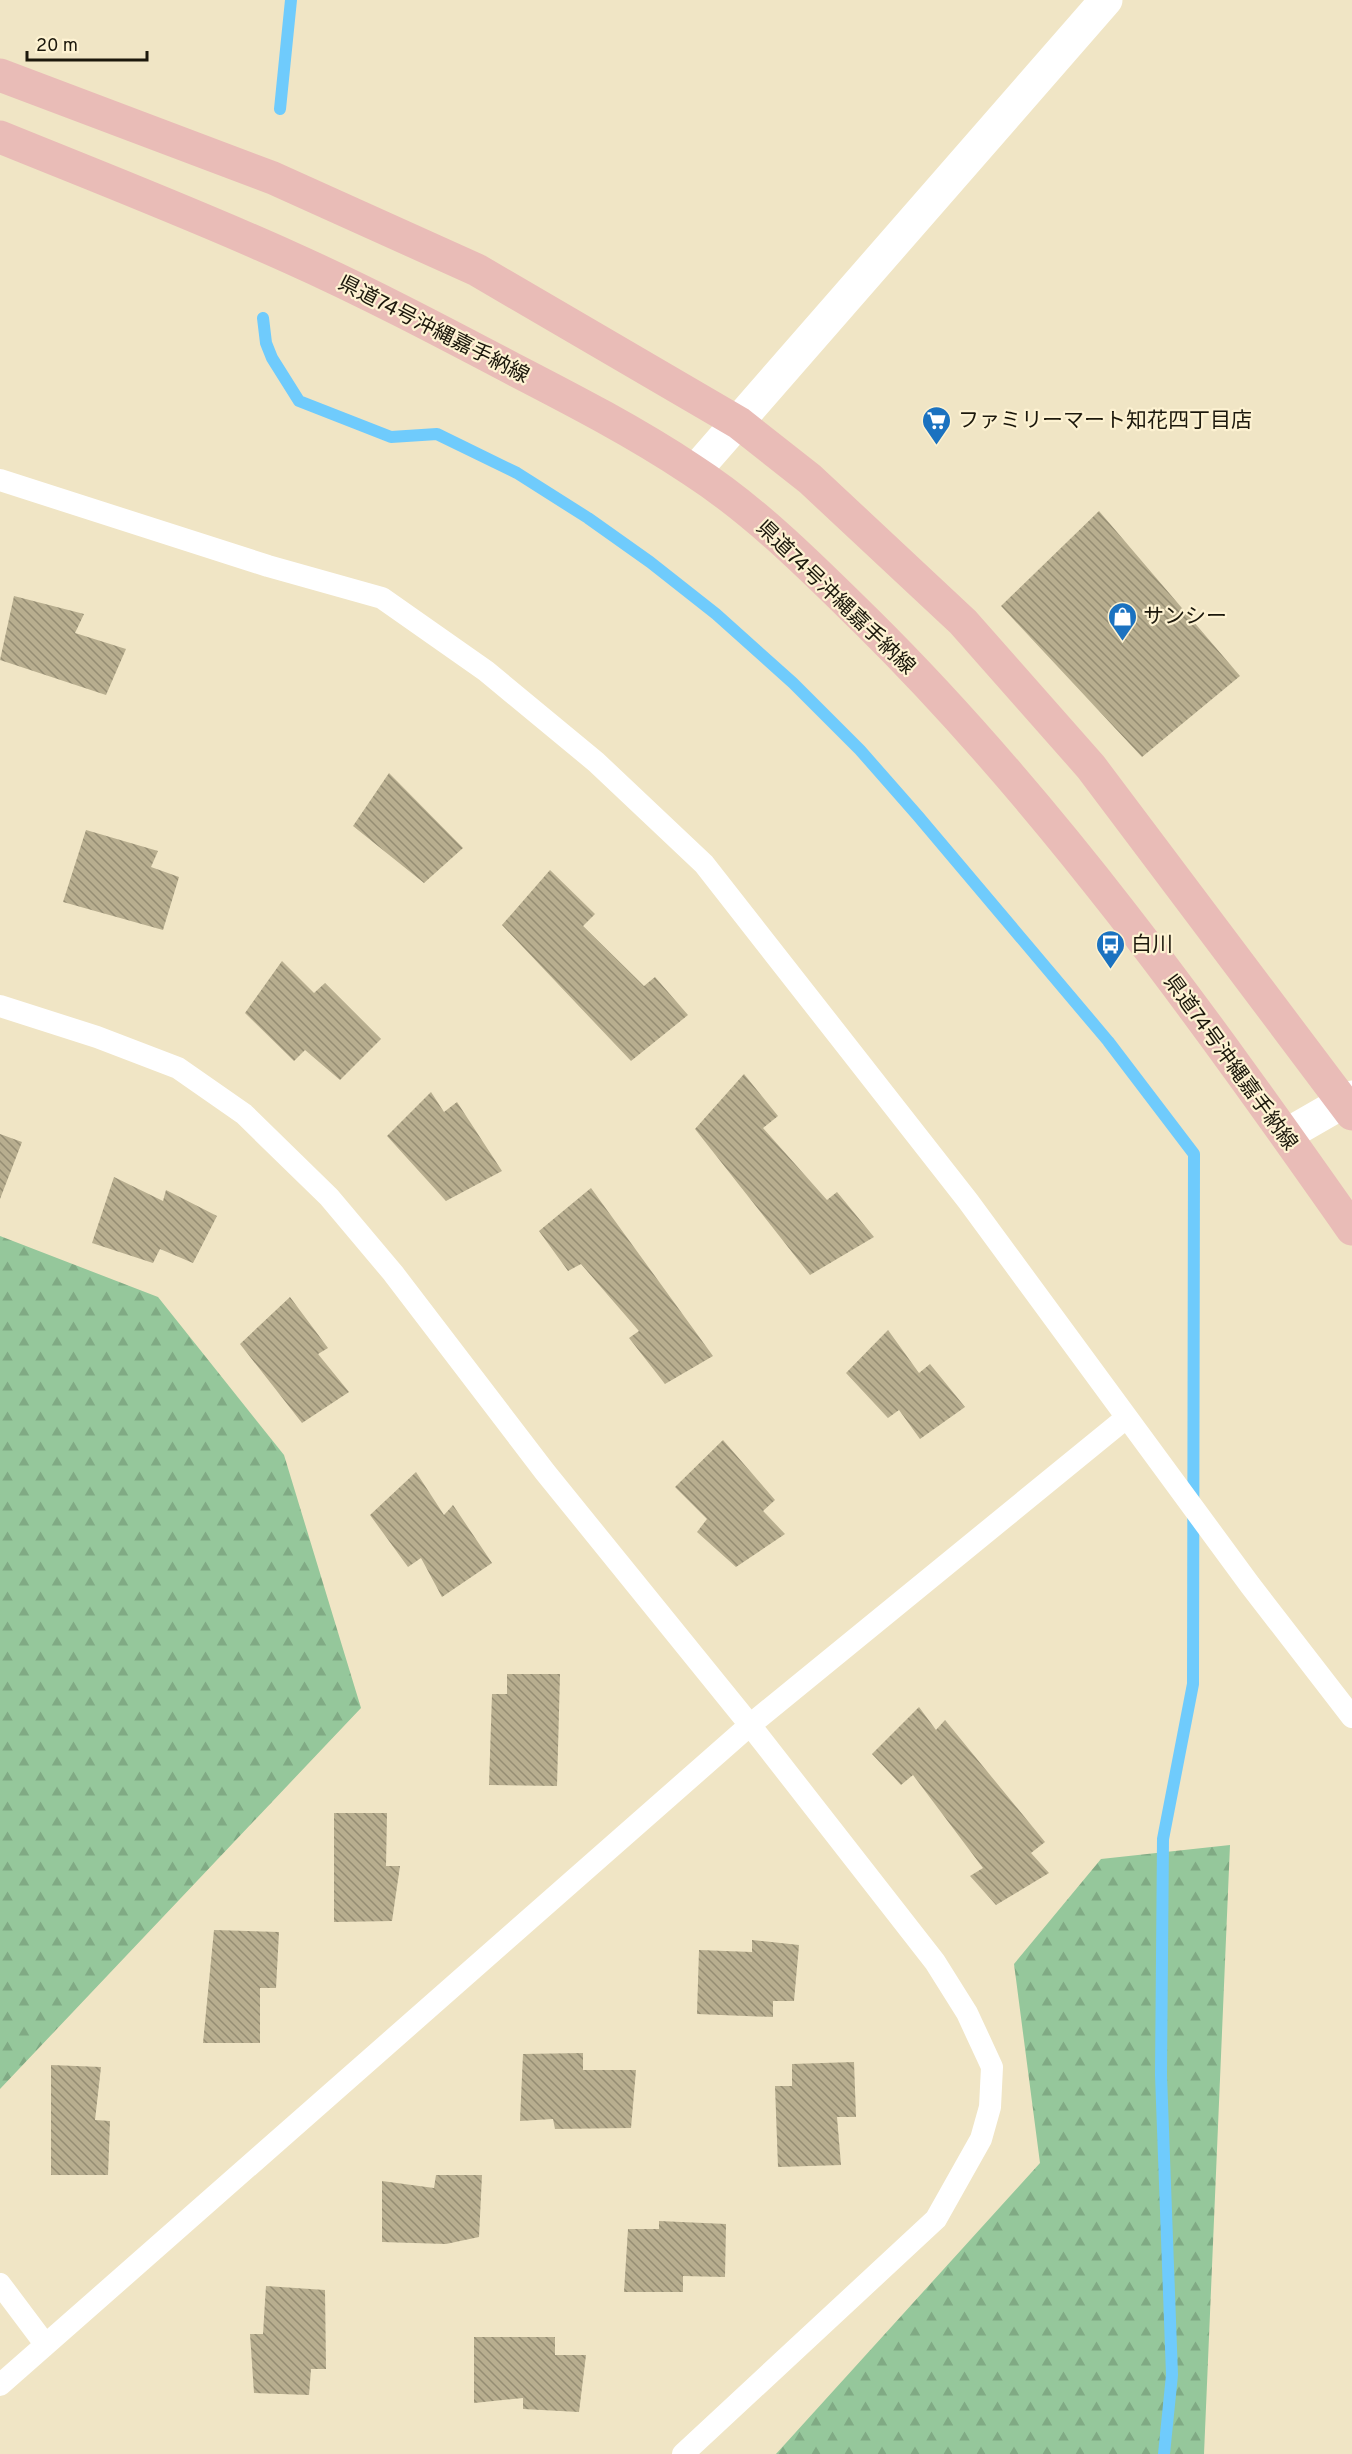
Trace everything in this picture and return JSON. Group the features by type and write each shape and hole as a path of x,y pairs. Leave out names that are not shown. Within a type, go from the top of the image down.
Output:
{"main road":[{"path":"0,75 273,178 477,270 739,423 810,479 971,631 1091,767 1349,1105"},
{"name":"県道74号沖縄嘉手納線","path":"0,136 300,262 434,327 597,413 695,471 793,550 912,667 1038,807 1237,1066 1352,1229"}],"street":[{"path":"695,471 1106,0"},
{"path":"1286,1135 1349,1105"}],"lane":[{"path":"0,480 268,566 382,598 486,670 596,762 704,864 968,1201 1126,1418 1352,1717"},
{"path":"0,1006 97,1037 178,1068 244,1114 329,1197 386,1265 546,1473 750,1725 940,1970 967,2013 992,2067 990,2107 981,2139 936,2219 683,2454"},
{"path":"0,2385 750,1725 1126,1418"},
{"path":"0,2284 45,2344"}],"green space":[{"path":"0,1236 158,1297 284,1455 361,1708 0,2089"},
{"path":"1230,1845 1204,2454 776,2454 1040,2163 1014,1964 1101,1859"}],"building":[{"name":"サンシー","path":"1099,511 1240,676 1142,757 1001,606"},
{"path":"14,596 84,614 75,633 126,649 106,695 0,660"},
{"path":"389,773 463,848 424,883 353,826"},
{"path":"86,830 158,851 151,867 179,877 163,930 63,902"},
{"path":"550,870 595,914 583,926 644,986 655,977 688,1015 631,1061 502,925"},
{"path":"282,961 314,993 325,983 381,1039 340,1080 305,1050 294,1061 245,1013"},
{"path":"744,1074 778,1116 763,1128 827,1200 837,1192 874,1237 810,1275 695,1129"},
{"path":"431,1092 444,1112 457,1102 502,1171 446,1201 387,1136"},
{"path":"0,1134 22,1142 0,1199"},
{"path":"114,1177 163,1201 166,1190 217,1216 193,1263 160,1249 153,1263 92,1243"},
{"path":"591,1188 713,1356 665,1384 629,1338 639,1331 581,1264 568,1271 539,1231"},
{"path":"290,1297 328,1348 318,1354 349,1392 302,1423 240,1344"},
{"path":"888,1330 919,1373 930,1364 965,1407 920,1439 899,1410 888,1418 846,1373"},
{"path":"723,1440 775,1500 763,1511 785,1534 736,1567 697,1532 707,1519 675,1487"},
{"path":"416,1472 444,1515 453,1505 492,1563 442,1597 421,1558 408,1567 370,1515"},
{"path":"507,1674 560,1674 557,1786 489,1785 492,1694 507,1694"},
{"path":"919,1707 936,1730 945,1720 1045,1842 1031,1853 1049,1873 996,1905 970,1876 983,1868 913,1775 901,1785 872,1754"},
{"path":"334,1813 387,1813 386,1866 400,1866 392,1921 334,1922"},
{"path":"214,1930 279,1932 276,1988 260,1988 260,2043 203,2043"},
{"path":"752,1940 799,1945 794,2001 773,2001 773,2017 697,2014 699,1950 752,1952"},
{"path":"583,2053 583,2070 636,2070 631,2128 555,2129 553,2119 520,2121 523,2054"},
{"path":"854,2062 856,2117 837,2117 841,2165 778,2167 775,2086 792,2086 792,2064"},
{"path":"51,2065 101,2067 95,2120 110,2121 108,2175 51,2175"},
{"path":"436,2175 482,2175 479,2237 446,2244 382,2242 382,2181 434,2188"},
{"path":"659,2221 726,2224 725,2277 683,2276 683,2292 624,2292 628,2229 659,2229"},
{"path":"266,2286 325,2290 326,2369 311,2369 309,2395 254,2393 250,2334 263,2334"},
{"path":"474,2337 555,2337 555,2355 586,2355 579,2412 523,2409 523,2398 474,2403"}],"waterway":[{"path":"280,109 291,0"},
{"path":"263,318 266,343 272,358 299,401 391,437 437,434 517,473 588,518 650,562 716,614 793,683 860,750 918,816 1108,1041 1194,1154 1193,1684 1163,1839 1161,2075 1172,2375 1164,2454"}],"place":[{"name":"ファミリーマート知花四丁目店","path":"937,446"},
{"name":"サンシー","path":"1122,642"},
{"name":"白川","path":"1110,970"}]}
